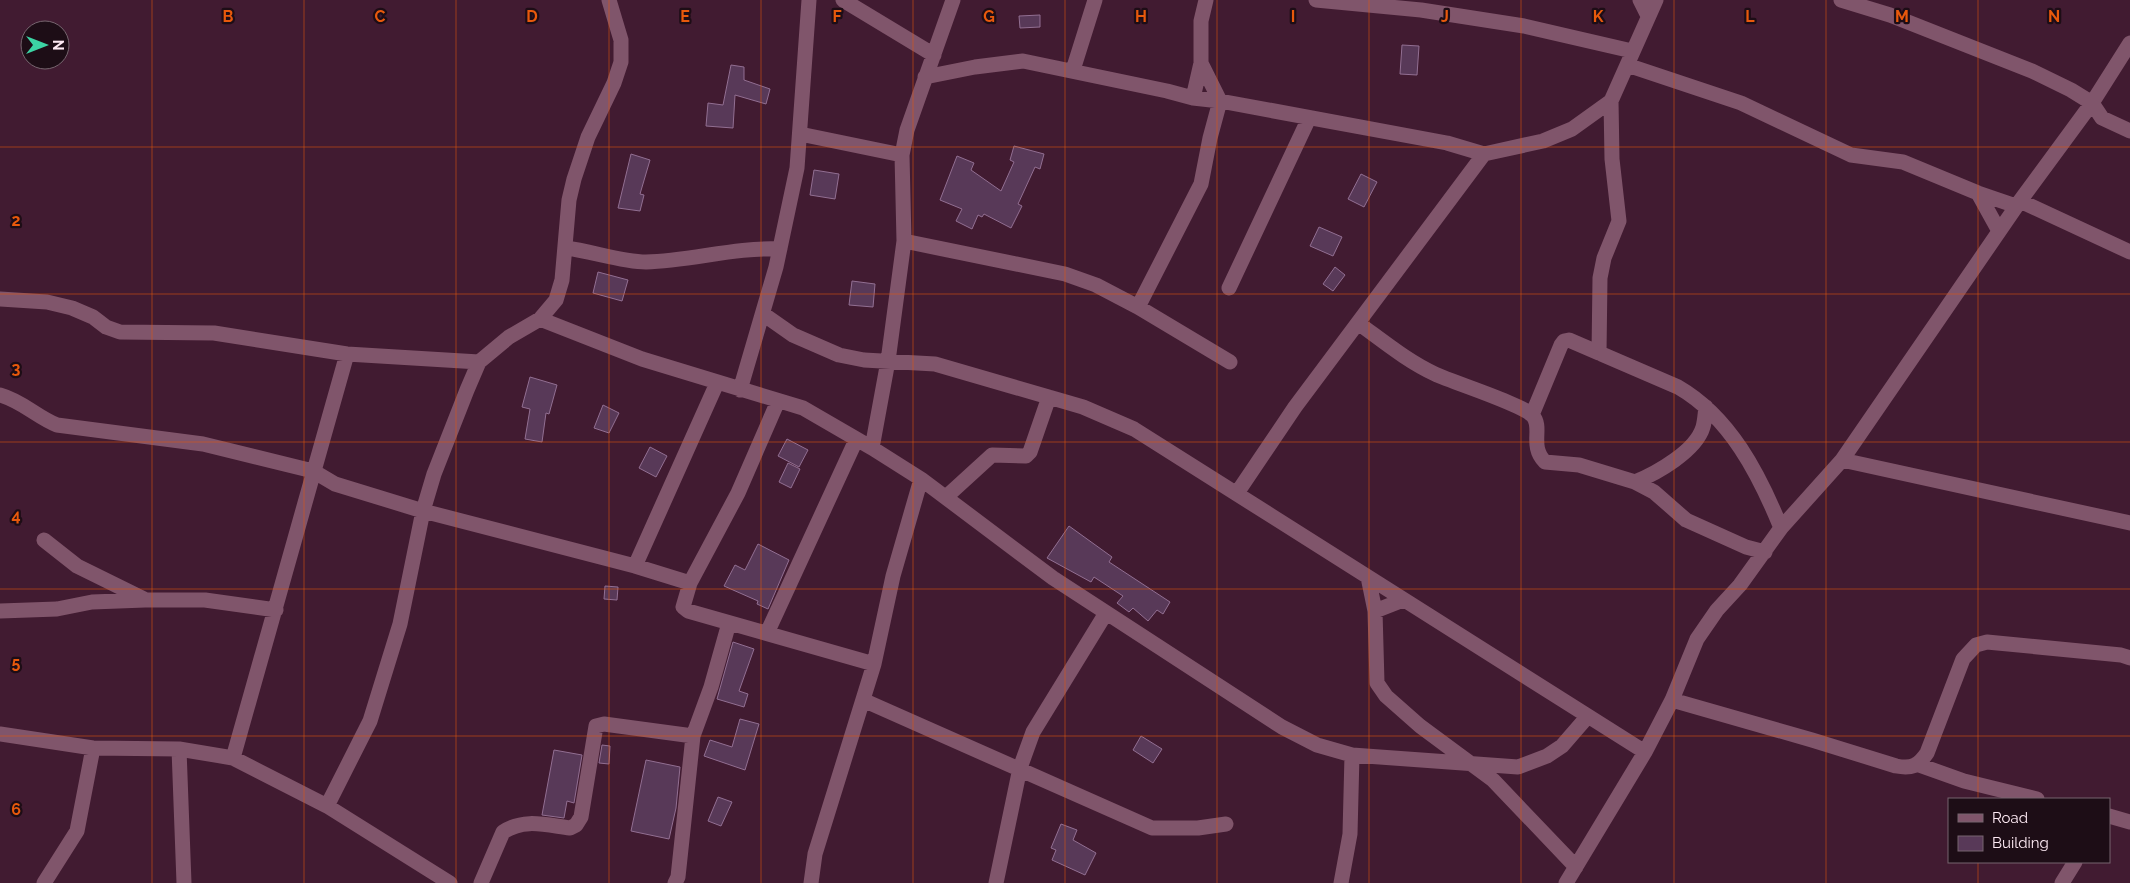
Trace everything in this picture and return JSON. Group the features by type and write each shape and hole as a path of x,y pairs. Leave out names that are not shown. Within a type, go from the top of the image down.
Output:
{"street":[{"path":"327,806 370,721 400,624 424,511 434,474 479,362 509,337 540,319 556,300 562,280 574,179 588,137 614,84 621,62 621,40 609,0"},
{"path":"740,390 780,249 797,168 809,0"},
{"path":"843,0 934,55"},
{"path":"872,448 888,361 904,241 902,155 907,130 953,0"},
{"path":"1073,70 1095,0"},
{"path":"1193,98 1201,64 1201,21 1206,0"},
{"path":"1316,0 1421,10 1524,26 1629,58 1741,103 1851,155 1903,162 1978,194 2018,203 2130,252"},
{"path":"1640,0 1648,16"},
{"path":"1599,352 1600,278 1604,258 1618,221 1612,159 1611,101 1656,0"},
{"path":"1841,0 1890,15 2032,71 2071,90 2092,103 2102,118 2130,131"},
{"path":"1566,883 1645,752 1672,700 1697,639 1717,610 1740,585 1765,552 1781,528 1842,460 2018,203 2092,103 2130,43"},
{"path":"925,76 1023,61 1073,70 1193,98 1220,101 1447,143 1484,154 1543,141 1572,129 1611,101"},
{"path":"1138,307 1201,184 1220,101 1201,64"},
{"path":"1229,288 1309,118"},
{"path":"800,134 902,155"},
{"path":"1237,493 1295,407 1484,154"},
{"path":"1978,194 1999,231"},
{"path":"904,241 1064,274 1096,285 1138,307 1230,362"},
{"path":"566,248 644,262 691,258 747,248 780,249"},
{"path":"0,299 47,302 72,308 93,317 106,328 120,332 214,332 347,354 479,362"},
{"path":"763,314 793,336 840,355 864,360 935,364 1083,407 1134,429 1645,752"},
{"path":"540,319 642,360 803,408 921,479 1053,578 1282,727 1317,745 1352,755 1518,766 1547,756 1562,746 1588,716"},
{"path":"1358,323 1413,363 1435,374 1519,407 1532,415 1536,421 1536,450 1545,462 1579,465 1635,482 1654,492 1686,520 1746,547 1765,552"},
{"path":"1532,415 1564,340 1569,340 1599,352 1678,387 1706,407 1737,443 1758,476 1781,528"},
{"path":"233,758 276,610 312,471 347,354"},
{"path":"635,566 717,383"},
{"path":"0,395 14,399 43,419 58,425 203,444 312,471 335,484 424,511 635,566 690,583"},
{"path":"946,498 992,455 1026,456 1030,452 1049,397"},
{"path":"778,401 738,493 690,583 683,604 684,609 874,664"},
{"path":"1635,482 1656,474 1687,450 1703,428 1706,407"},
{"path":"767,633 856,440"},
{"path":"1842,460 2130,523"},
{"path":"811,883 815,854 874,664 893,576 921,479"},
{"path":"44,540 77,566 145,600"},
{"path":"1368,577 1375,611 1377,683 1386,696 1493,780 1576,867"},
{"path":"0,611 57,609 92,602 145,600 205,600 276,610"},
{"path":"1375,611 1403,600"},
{"path":"996,883 1020,768 1033,732 1106,612"},
{"path":"675,883 678,877 694,736 711,687 729,623"},
{"path":"1919,765 1934,740 1962,659 1976,645 1987,642 2121,655 2130,658"},
{"path":"862,700 1020,768 1072,794 1152,828 1198,828 1226,824"},
{"path":"1672,700 1896,766 1910,768 1919,765 1964,782 2033,798"},
{"path":"480,883 503,832 511,827 527,822 570,828 576,825 581,817 596,726 604,724 694,736"},
{"path":"0,734 93,748 179,749 233,758 327,806 450,883"},
{"path":"44,883 77,831 93,748"},
{"path":"179,749 184,883"},
{"path":"1341,883 1350,834 1352,755"},
{"path":"2110,816 2130,822"},
{"path":"2062,883 2074,863"}],"building":[{"path":"1040,15 1040,27 1020,28 1019,16"},
{"path":"1402,45 1419,46 1417,75 1400,74"},
{"path":"731,65 744,67 744,80 770,89 766,104 735,95 733,128 706,126 708,103 723,105"},
{"path":"1014,146 1044,154 1040,169 1035,167 1018,204 1022,206 1011,228 984,214 982,217 978,215 972,229 956,221 962,209 940,200 957,156 974,163 971,170 1001,191 1014,162 1010,160"},
{"path":"631,154 650,160 640,194 644,195 640,211 618,208"},
{"path":"814,170 839,174 835,199 810,195"},
{"path":"1361,174 1377,182 1364,207 1348,199"},
{"path":"1319,227 1342,237 1333,256 1310,246"},
{"path":"1335,267 1345,275 1333,291 1323,284"},
{"path":"598,272 628,280 622,301 593,293"},
{"path":"852,281 875,284 873,307 849,305"},
{"path":"530,377 557,385 549,414 546,413 542,442 525,439 530,409 522,407"},
{"path":"603,405 619,413 609,433 594,428"},
{"path":"787,439 808,450 799,467 778,456"},
{"path":"650,447 667,456 656,477 639,468"},
{"path":"788,463 800,469 791,488 779,482"},
{"path":"1069,526 1112,557 1109,562 1170,602 1163,614 1157,610 1148,621 1133,608 1129,612 1117,603 1123,596 1094,577 1091,582 1047,558"},
{"path":"758,544 789,560 768,609 757,604 758,601 724,586 735,565 745,570"},
{"path":"605,586 618,587 617,600 604,599"},
{"path":"733,642 754,649 739,691 748,694 744,707 717,699"},
{"path":"740,719 759,724 745,770 704,756 710,740 732,747"},
{"path":"1141,736 1162,749 1153,763 1133,750"},
{"path":"602,745 610,746 609,764 599,763"},
{"path":"554,750 582,755 574,803 567,801 564,818 542,815"},
{"path":"646,760 680,767 676,808 669,839 631,831"},
{"path":"718,797 732,802 721,826 708,821"},
{"path":"1061,824 1077,830 1073,840 1096,853 1085,875 1052,860 1056,850 1051,848"}]}
